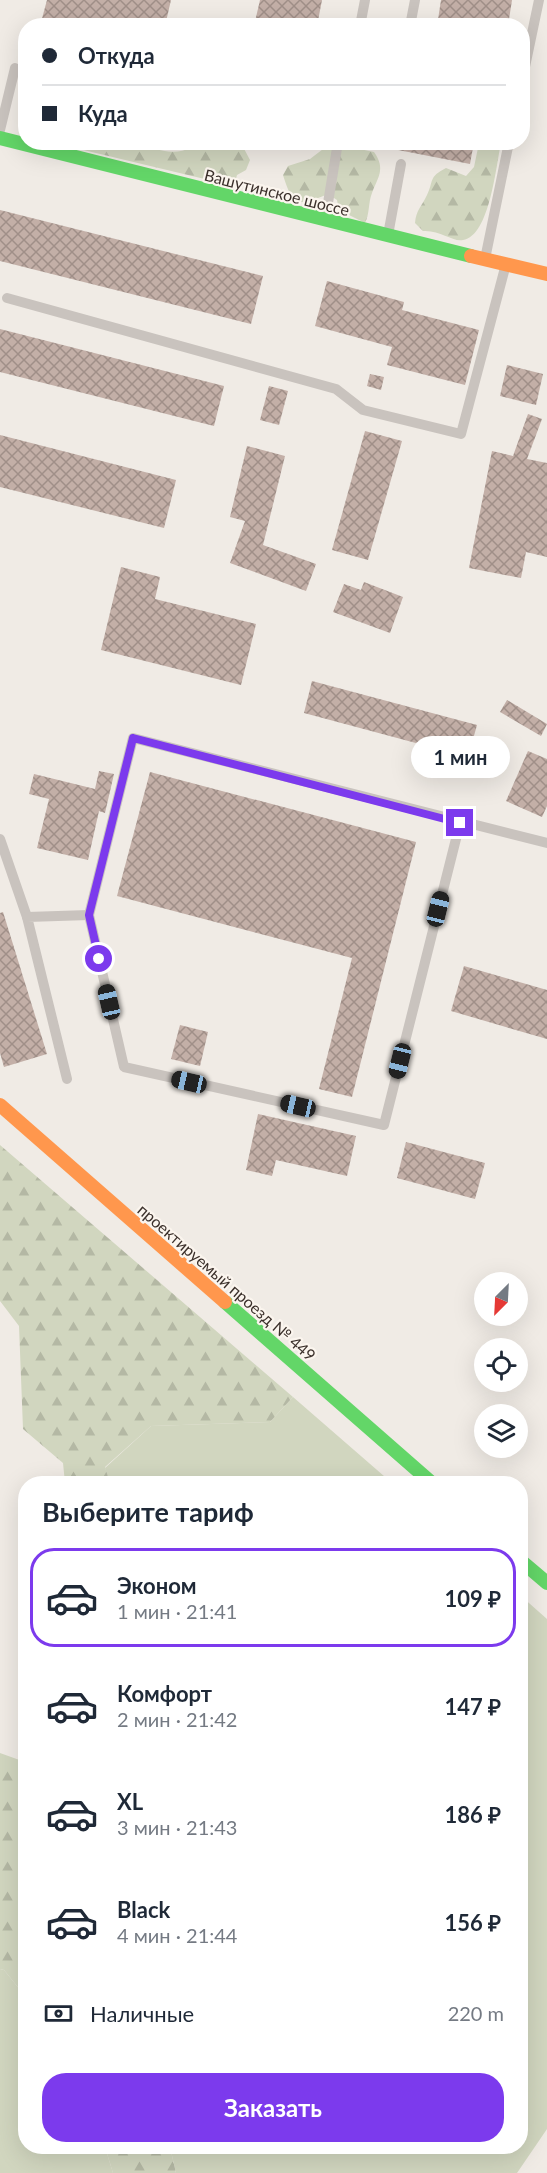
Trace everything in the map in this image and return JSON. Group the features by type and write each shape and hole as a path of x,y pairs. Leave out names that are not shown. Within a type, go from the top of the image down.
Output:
{"street":[{"name":"Вашутинское шоссе","path":"0,138 18,143"},
{"name":"Вашутинское шоссе","path":"47,150 324,221 547,274"},
{"name":"проектируемый проезд № 449","path":"0,1105 424,1476"},
{"path":"528,1567 547,1583"}],"lane":[{"path":"361,18 364,0"},
{"path":"412,18 415,0"},
{"path":"530,43 539,0"},
{"path":"0,130 5,87 15,68"},
{"path":"324,221 337,150"},
{"path":"485,260 507,150"},
{"path":"388,236 401,164"},
{"path":"7,298 336,389 363,410 461,434 506,264"},
{"path":"460,823 384,1125 124,1067 89,915 133,738 460,823 547,843"},
{"path":"0,839 5,872 27,917 67,1079"},
{"path":"27,917 89,915"}],"green space":[{"path":"83,150 177,152 245,150 250,160 246,170 237,175 234,186"},
{"path":"322,150 374,152 380,163 380,173 365,223 339,210 337,200 328,194 304,202 294,199 283,175 288,166 310,159"},
{"path":"478,150 500,150 490,198 480,226 472,236 463,240 423,231 415,223 418,211 434,177 446,168 466,176 474,167"},
{"path":"0,1145 293,1397 270,1422 151,1426 105,1467 108,1476 64,1476 63,1463 23,1429 19,1326 0,1301"},
{"path":"293,1397 384,1476 108,1476 105,1468 151,1426 270,1422"},
{"path":"528,1602 547,1619 547,2129 517,2173 176,2173 172,2154 528,2154"},
{"path":"0,1753 18,1759 18,1987 4,1970 0,1969"},
{"path":"0,1969 4,1970 18,1987 18,2154 107,2154 113,2173 0,2173"},
{"path":"107,2154 172,2154 176,2173 113,2173"}],"building":[{"path":"47,0 171,0 167,18 42,18"},
{"path":"260,0 322,0 319,18 256,18"},
{"path":"441,0 512,0 509,18 438,18"},
{"path":"398,150 473,150 470,164"},
{"path":"0,210 263,276 251,324 0,261"},
{"path":"327,281 404,302 402,310 479,330 465,385 387,365 392,347 315,326"},
{"path":"0,329 224,386 214,426 0,372"},
{"path":"507,365 543,374 536,405 500,396"},
{"path":"370,374 384,377 381,390 367,386"},
{"path":"269,386 288,391 279,425 260,420"},
{"path":"528,414 542,419 527,459 547,463 547,557 526,552 521,578 469,568 492,451 513,456"},
{"path":"365,431 402,441 368,560 332,550"},
{"path":"0,435 176,480 164,528 0,487"},
{"path":"247,446 285,456 263,545 316,564 306,591 230,563 245,521 230,517"},
{"path":"121,567 160,577 155,599 256,624 241,685 101,650"},
{"path":"364,582 403,597 390,633 333,612 344,584 361,590"},
{"path":"312,681 477,725 468,757 304,713"},
{"path":"507,700 547,724 541,736 500,712"},
{"path":"528,751 547,759 547,806 542,817 506,801"},
{"path":"99,771 114,774 105,813 99,811 88,860 37,848 49,799 29,794 34,774 95,789"},
{"path":"150,772 416,842 352,1097 319,1089 352,958 117,896"},
{"path":"3,912 47,1054 4,1067 0,1053 0,913"},
{"path":"464,966 547,990 547,1039 451,1011"},
{"path":"180,1025 208,1032 200,1066 171,1059"},
{"path":"258,1114 356,1136 347,1176 276,1160 272,1176 246,1170"},
{"path":"406,1142 485,1163 475,1199 397,1178"}],"traffic: fast":[{"path":"0,138 18,143"},
{"path":"48,150 471,256"},
{"path":"225,1302 424,1476"},
{"path":"528,1567 547,1583"}],"traffic: slow":[{"path":"471,256 547,274"},
{"path":"0,1105 225,1302"}],"route":[{"path":"99,959 89,915 133,738 460,823"}]}
